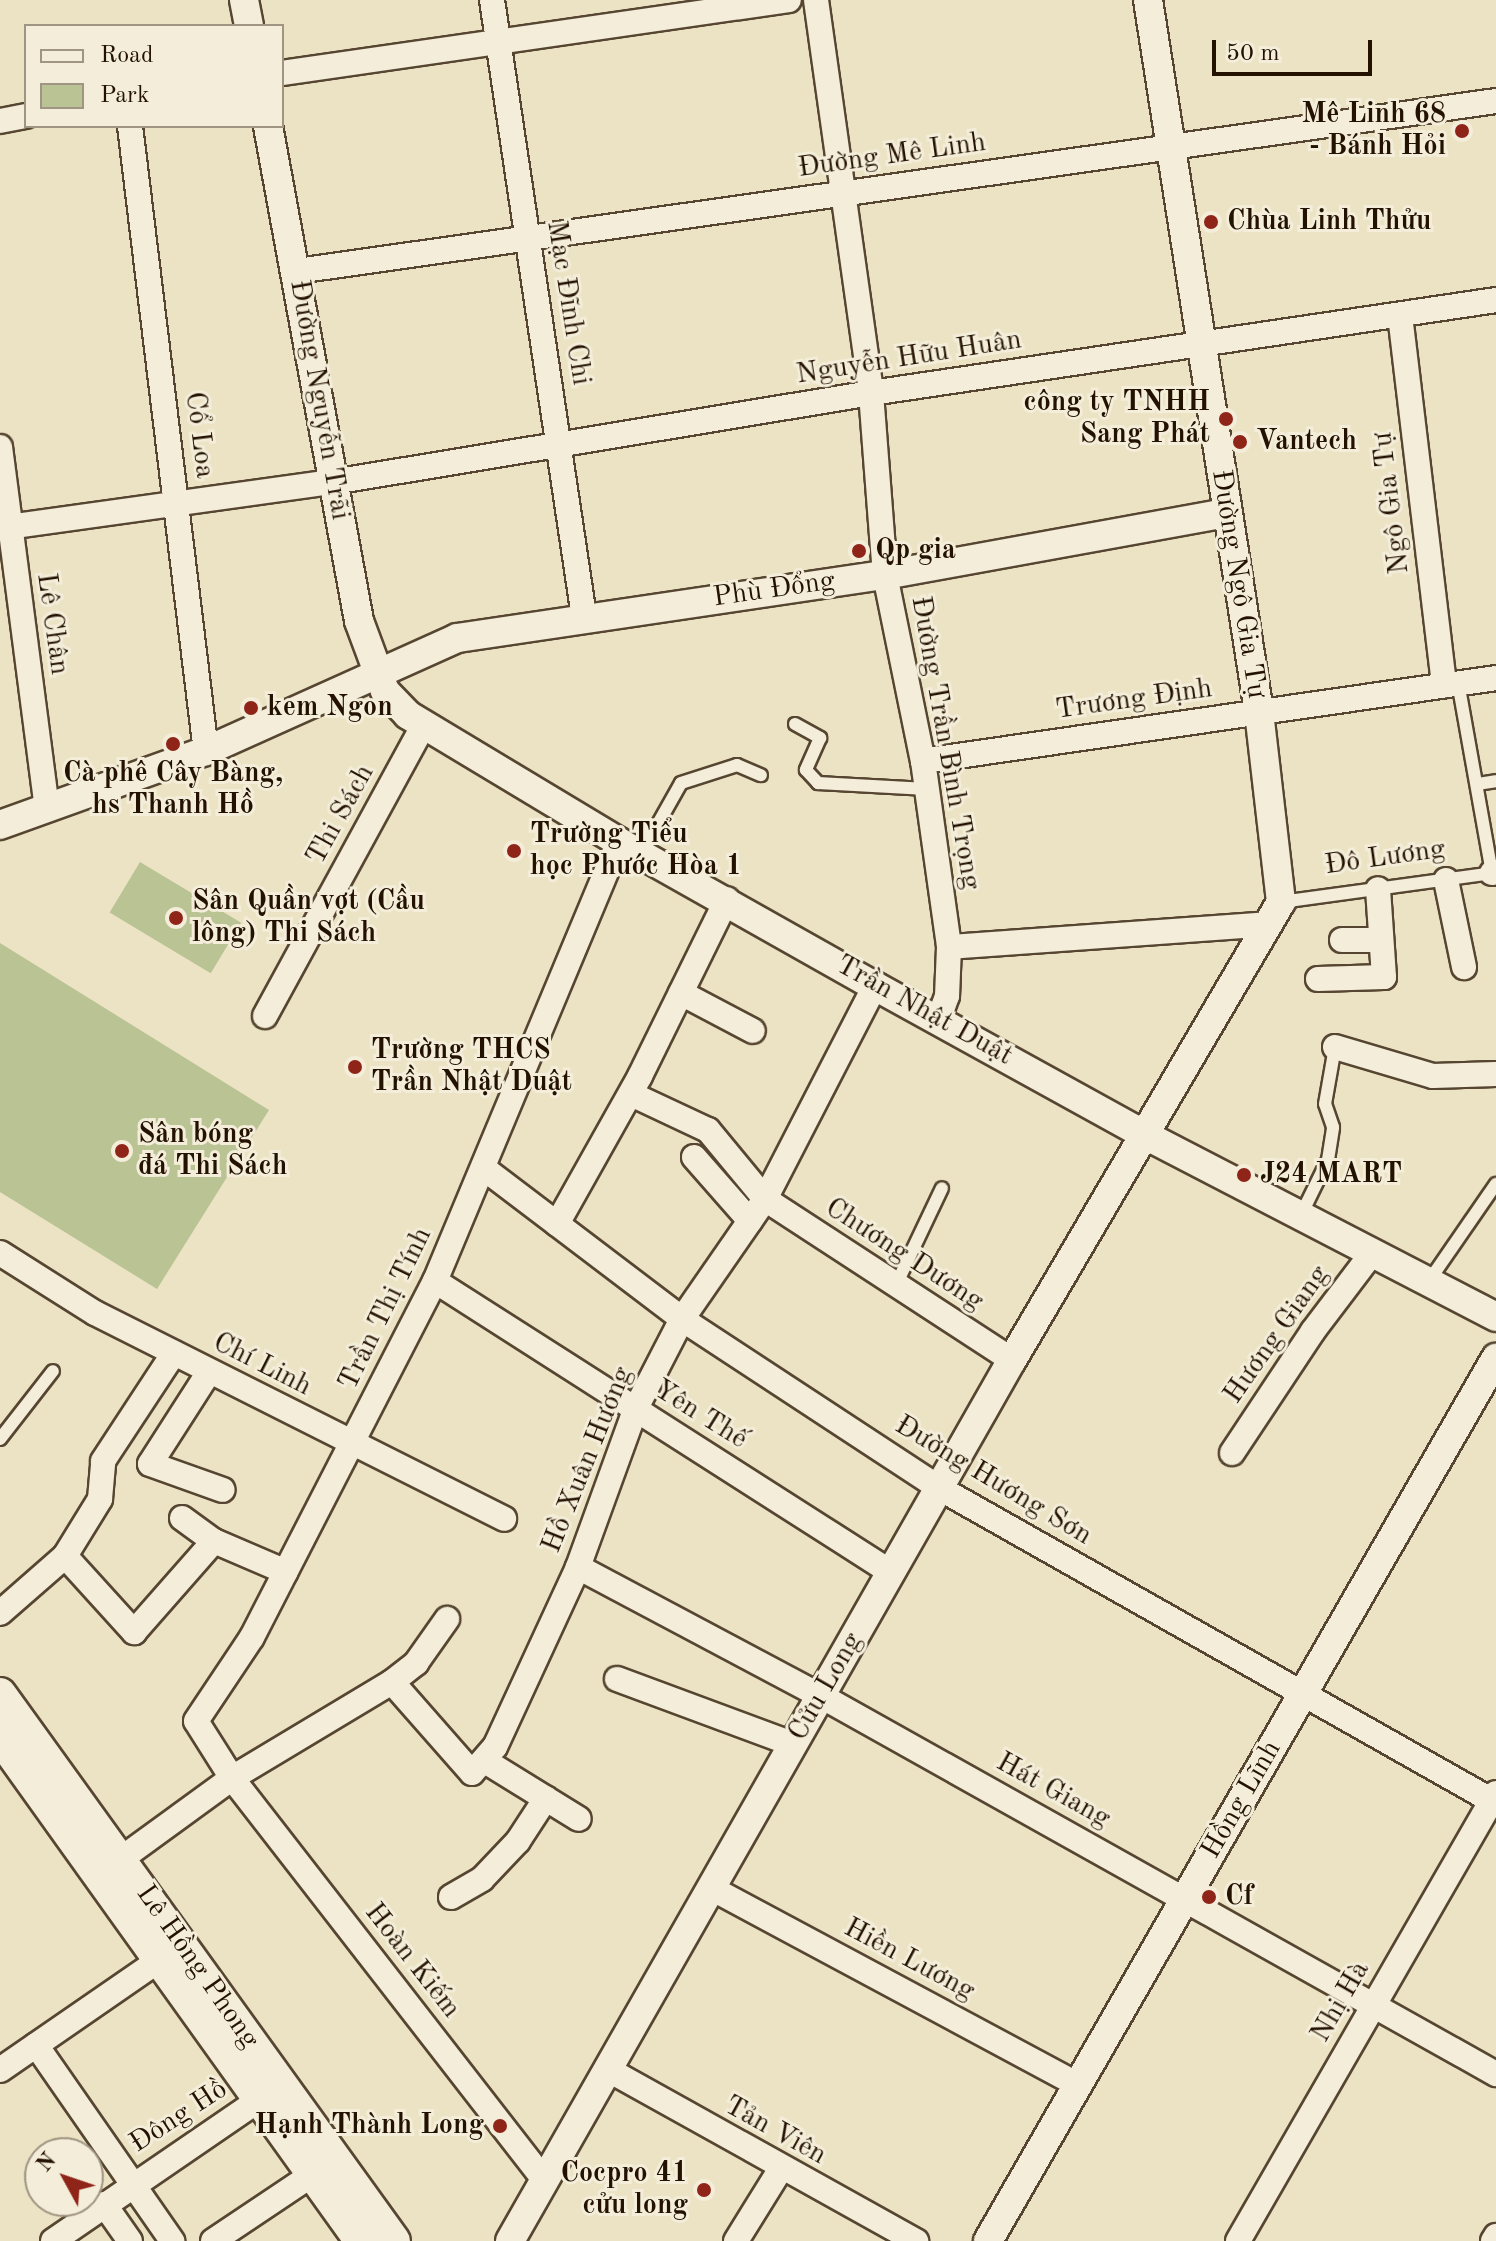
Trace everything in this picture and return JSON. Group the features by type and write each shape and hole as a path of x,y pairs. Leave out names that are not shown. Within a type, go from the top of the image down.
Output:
{"main road":[{"name":"Lê Hồng Phong","path":"0,1694 260,2099 361,2241"},
{"name":"Lê Hồng Phong","path":"0,1737 110,1866"},
{"name":"Lê Hồng Phong","path":"161,1945 394,2241"}],"street":[{"path":"244,0 249,24"},
{"name":"Mạc Đĩnh Chi","path":"492,0 584,616"},
{"path":"284,73 789,0"},
{"name":"Đường Trần Bình Trọng","path":"816,0 871,393 885,575 923,761 949,947 947,996 939,1018"},
{"name":"Đường Ngô Gia Tự","path":"1148,0 1225,513 1259,712 1275,913"},
{"name":"Đường Mê Linh","path":"297,271 1496,101"},
{"path":"0,121 24,116"},
{"name":"Cổ Loa","path":"130,128 206,751"},
{"name":"Đường Nguyễn Trãi","path":"268,128 359,621 376,673"},
{"name":"Nguyễn Hữu Huân","path":"4,527 333,482 871,393 1496,300"},
{"name":"Ngô Gia Tự","path":"1400,315 1451,684"},
{"name":"Lê Chân","path":"0,447 4,527 47,809"},
{"name":"Phù Đổng","path":"0,825 206,751 457,638 584,616 885,575 1225,513"},
{"name":"Trần Nhật Duật","path":"376,673 396,703 423,726 630,848 727,899 875,986 939,1018 1147,1136 1496,1317"},
{"name":"Trương Định","path":"923,761 1496,678"},
{"name":"Thi Sách","path":"265,1016 423,726"},
{"name":"Trần Thị Tính","path":"232,1778 198,1729 198,1713 242,1654 435,1281 630,848"},
{"path":"1446,880 1464,967"},
{"path":"1318,979 1384,977 1378,889"},
{"path":"557,1224 631,1094 727,899"},
{"path":"949,947 1275,913"},
{"path":"1147,1136 1275,913"},
{"path":"1342,940 1381,940"},
{"name":"Hồ Xuân Hương","path":"485,1761 504,1731 578,1567 635,1410 682,1319 765,1199 875,986"},
{"path":"681,993 753,1031"},
{"path":"1335,1047 1433,1076 1496,1074"},
{"name":"Chương Dương","path":"631,1094 708,1130 765,1199 894,1288 1012,1360"},
{"name":"Cửu Long","path":"510,2241 1012,1360 1147,1136"},
{"path":"694,1157 750,1221"},
{"name":"Đường Hương Sơn","path":"486,1170 682,1319 941,1489 1495,1799"},
{"name":"Chí Linh","path":"1,1251 95,1313 351,1445 504,1519"},
{"name":"Hương Giang","path":"1232,1453 1313,1331 1373,1252"},
{"name":"Yên Thế","path":"435,1281 892,1573"},
{"path":"0,1613 65,1556 100,1499 103,1461 174,1353"},
{"name":"Hồng Lĩnh","path":"988,2241 1496,1358"},
{"path":"209,1372 150,1464 223,1490"},
{"path":"182,1518 214,1541 286,1572"},
{"path":"65,1556 134,1632 214,1541"},
{"name":"Hát Giang","path":"578,1567 821,1696 1496,2074"},
{"path":"110,1866 232,1778 392,1682 416,1663 447,1619"},
{"path":"617,1679 793,1744"},
{"path":"392,1682 472,1773 485,1761 579,1819"},
{"name":"Hoàn Kiếm","path":"232,1778 545,2181"},
{"path":"451,1897 482,1879 546,1798"},
{"name":"Nhị Hà","path":"1238,2241 1495,1799"},
{"name":"Hiền Lương","path":"711,1888 1078,2085"},
{"path":"0,2070 161,1945"},
{"path":"36,2045 172,2241"},
{"name":"Tản Viên","path":"607,2069 780,2170 916,2241"},
{"name":"Đông Hồ","path":"104,2204 260,2099"},
{"path":"736,2241 780,2170"},
{"path":"213,2241 313,2174"},
{"path":"104,2204 130,2241"},
{"name":"Đông Hồ","path":"53,2241 86,2217"}],"lane":[{"path":"1451,684 1478,784 1494,873"},
{"path":"795,724 820,738 806,770 818,783 927,789"},
{"path":"630,848 681,783 737,765 761,775"},
{"path":"1478,784 1496,781"},
{"name":"Đô Lương","path":"1275,913 1378,889 1494,873"},
{"path":"1301,1215 1328,1160 1333,1127 1325,1104 1335,1047"},
{"path":"1429,1281 1496,1184"},
{"path":"894,1288 942,1188"},
{"path":"0,1439 53,1371"}],"green space":[{"name":"Sân Quần vợt (Cầu lông) Thi Sách","path":"140,862 241,923 211,973 110,913"},
{"name":"Sân bóng đá Thi Sách","path":"0,943 269,1110 157,1289 0,1192"}],"place":[{"name":"Mê Linh 68 - Bánh Hỏi","path":"1462,131"},
{"name":"Chùa Linh Thửu","path":"1211,222"},
{"name":"công ty TNHH Sang Phát","path":"1226,419"},
{"name":"Vantech","path":"1240,442"},
{"name":"Qp gia","path":"859,551"},
{"name":"kem Ngon","path":"251,708"},
{"name":"Cà phê Cây Bàng, hs Thanh Hồ","path":"173,744"},
{"name":"Trường Tiểu học Phước Hòa 1","path":"514,851"},
{"name":"Sân Quần vợt (Cầu lông) Thi Sách","path":"176,918"},
{"name":"Trường THCS Trần Nhật Duật","path":"355,1067"},
{"name":"Sân bóng đá Thi Sách","path":"122,1151"},
{"name":"J24 MART","path":"1244,1175"},
{"name":"Cf","path":"1209,1897"},
{"name":"Hạnh Thành Long","path":"500,2126"},
{"name":"Cocpro 41 cửu long","path":"704,2190"}]}
